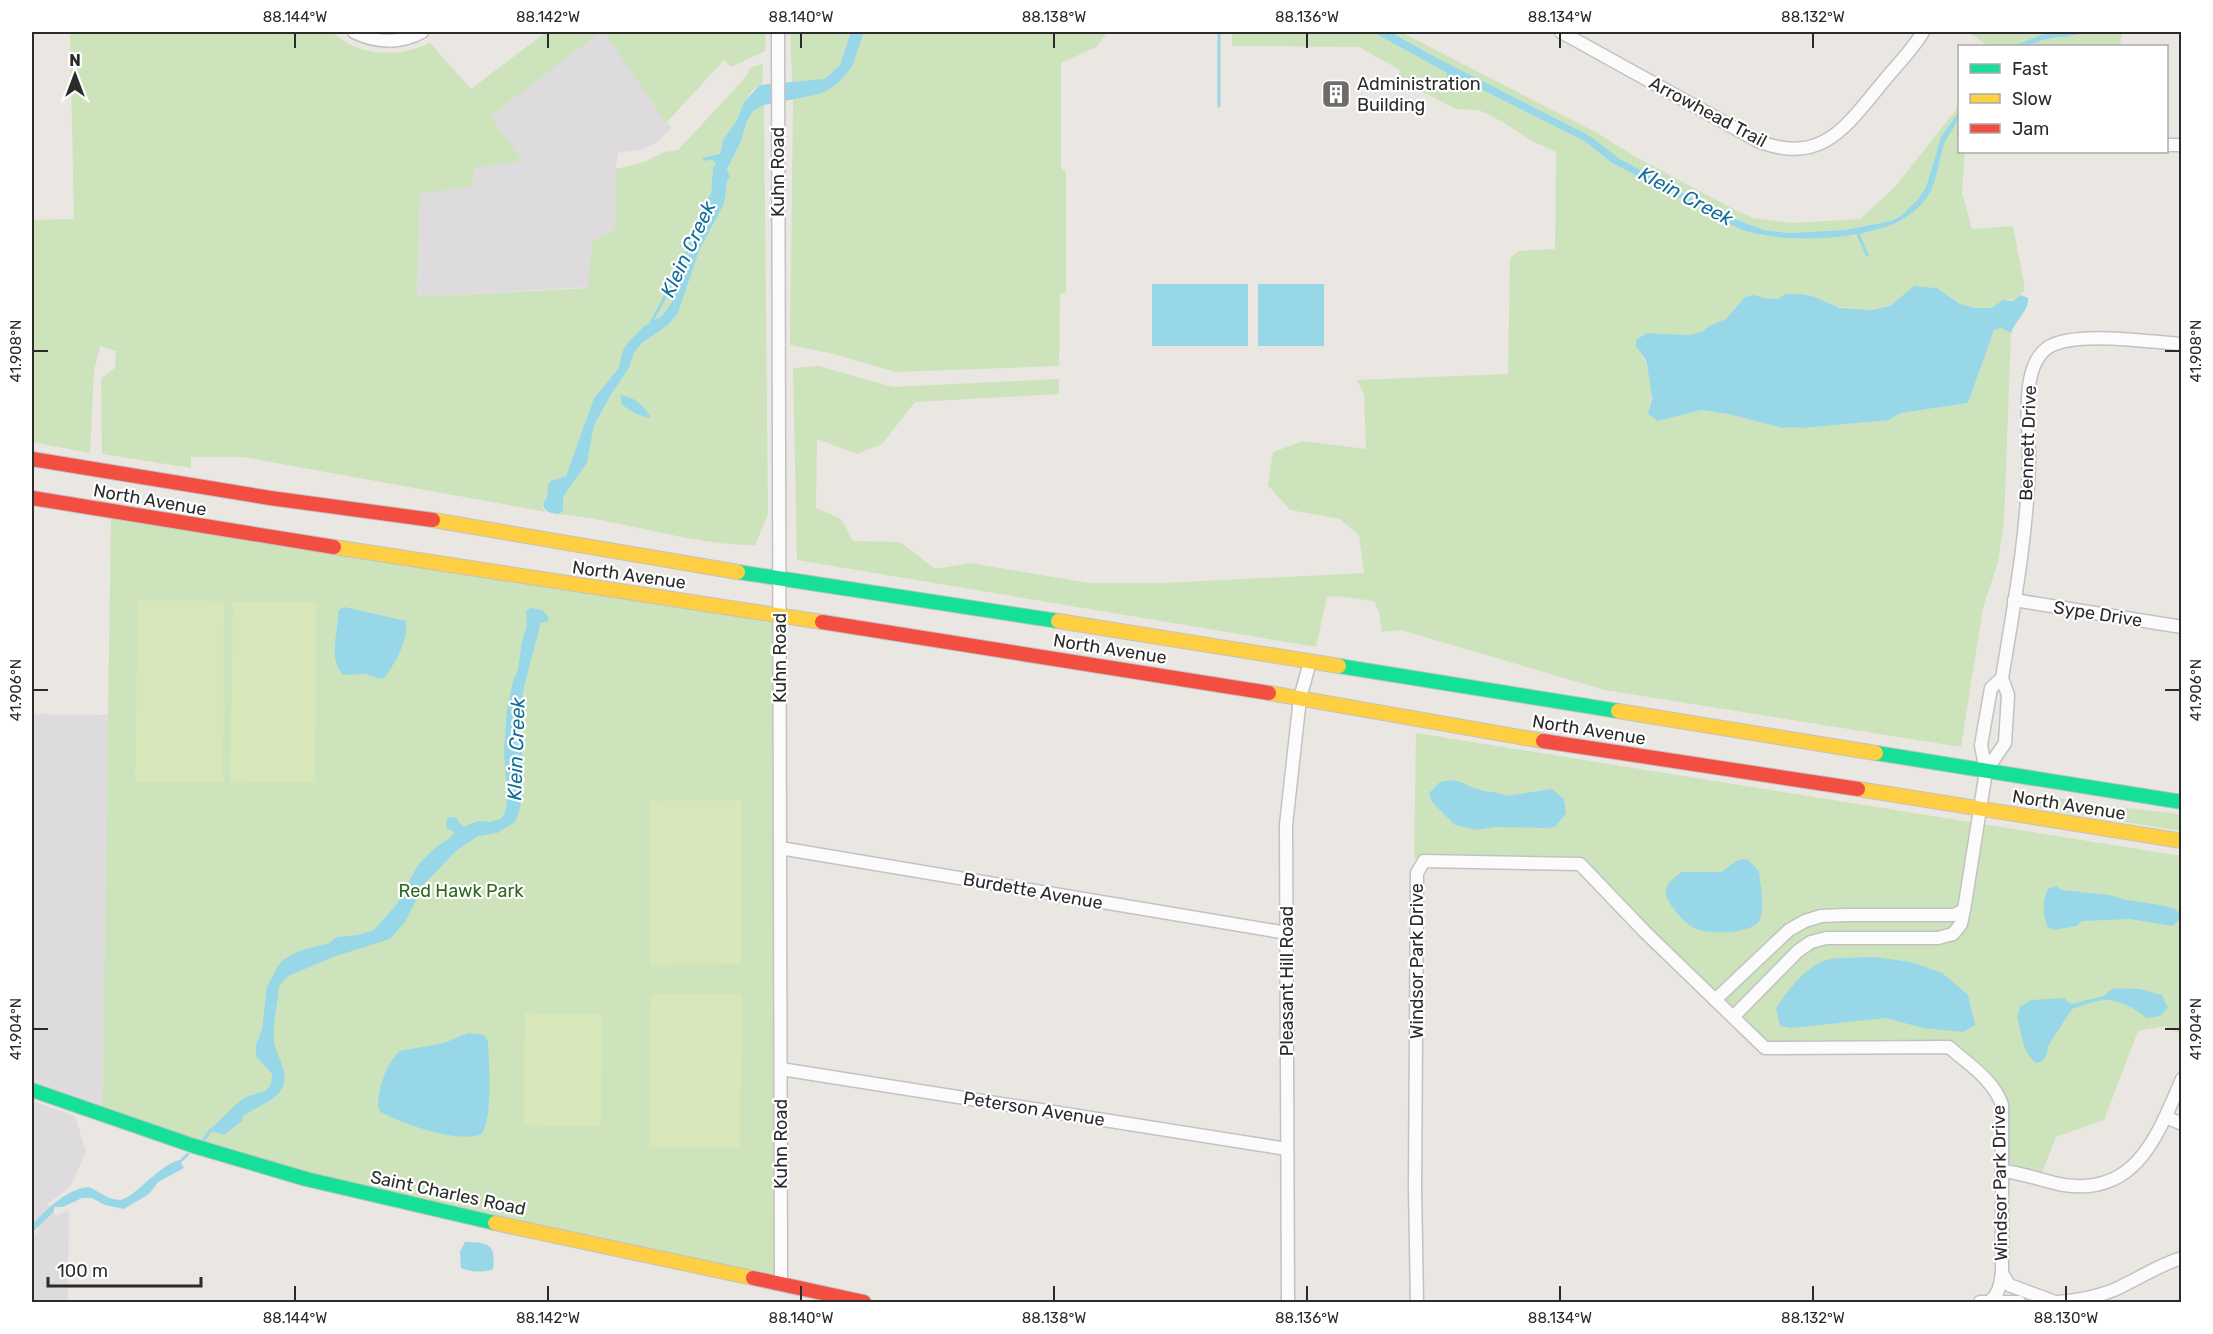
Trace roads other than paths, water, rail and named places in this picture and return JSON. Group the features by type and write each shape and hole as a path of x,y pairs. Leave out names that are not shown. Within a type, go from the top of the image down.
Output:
{"main road":[{"name":"North Avenue","path":"32,459 270,498 426,519 779,579 2181,802"},
{"name":"North Avenue","path":"32,498 473,570 780,615 1300,698 1600,751 1785,777 2181,841"},
{"name":"Saint Charles Road","path":"32,1090 202,1149 316,1182 864,1302"}],"street":[{"path":"354,32 380,41 403,40 422,32"},
{"name":"Kuhn Road","path":"778,32 781,1284"},
{"name":"Arrowhead Trail","path":"1561,32 1758,141 1787,149 1813,146 1843,130 1923,32"},
{"name":"Bennett Drive","path":"1986,771 2005,743 2008,694 2001,678 2025,530 2029,466 2029,384 2032,370 2040,355 2059,342 2070,339 2115,339 2181,344"},
{"name":"Sype Drive","path":"2014,600 2181,627"},
{"name":"Pleasant Hill Road","path":"1288,1302 1286,825 1300,698 1310,662"},
{"name":"Bennett Drive","path":"1986,771 1981,745 1991,688 2001,678"},
{"path":"1733,1017 1798,951 1811,942 1826,938 1938,938 1953,934 1961,924 1964,910 1986,771"},
{"name":"Burdette Avenue","path":"780,848 1287,933"},
{"name":"Windsor Park Drive","path":"1417,1302 1415,1188 1417,873 1424,861 1580,864 1645,932 1765,1048 1949,1047 1989,1082 1998,1093 2002,1104 2002,1273 1999,1291 1989,1302"},
{"path":"1715,1000 1789,930 1805,921 1821,916 1954,915 1964,910"},
{"path":"1894,915 1895,938"},
{"name":"Peterson Avenue","path":"781,1069 1287,1149"},
{"path":"2002,1172 2023,1173 2065,1185 2091,1186 2114,1180 2142,1158 2166,1117 2181,1080"},
{"path":"2166,1117 2181,1124"},
{"path":"2002,1273 2009,1285 2057,1302 2090,1298 2111,1291 2153,1269 2181,1258"},
{"path":"1980,1302 2019,1302"}],"water":[{"path":"851,32 864,32 853,64 836,85 820,94 764,105 753,111 727,170 730,177 727,181 724,204 699,251 678,313 668,325 642,343 634,353 629,368 594,425 587,463 563,498 563,511 558,514 548,512 543,503 547,498 548,485 551,481 566,476 594,398 618,369 623,350 628,342 643,327 663,315 672,302 673,291 684,262 707,210 710,209 713,168 716,163 712,160 703,161 703,158 720,154 723,140 737,120 744,102 760,85 825,79 840,65"},
{"path":"1373,32 1391,32 1590,136 1620,159 1722,214 1764,230 1789,233 1844,230 1891,221 1901,216 1926,187 1941,137 1958,112 1958,118 1945,143 1929,194 1912,213 1903,219 1879,229 1839,237 1774,237 1738,228 1612,163 1586,142 1469,83 1458,80 1455,82 1454,89 1448,90 1447,73"},
{"path":"2085,32 2027,45 2016,45 2041,35"},
{"path":"1152,284 1248,284 1248,346 1152,346"},
{"path":"1258,284 1324,284 1324,346 1258,346"},
{"path":"1914,286 1937,288 1960,304 1975,308 1992,308 2003,300 2012,301 2021,295 2028,298 2028,303 2011,333 2001,328 1994,330 1968,403 1901,413 1889,420 1804,428 1783,428 1728,414 1701,410 1658,421 1648,414 1652,398 1647,364 1636,347 1636,340 1647,333 1688,335 1701,332 1726,319 1745,297 1754,295 1778,299 1786,294 1799,294 1812,296 1840,308 1871,310 1890,306"},
{"path":"620,395 638,402 650,418 636,414 622,405"},
{"path":"344,607 406,621 405,636 397,659 384,678 379,679 366,674 343,675 338,668 335,645 338,613"},
{"path":"531,608 542,610 549,618 547,622 540,623 521,706 518,741 522,752 524,779 522,798 515,822 497,833 478,836 457,850 424,884 405,922 390,939 336,956 288,976 279,986 274,1028 275,1045 285,1078 283,1086 273,1098 243,1116 242,1121 224,1135 209,1130 246,1097 264,1092 270,1086 272,1074 256,1056 256,1045 262,1030 267,987 283,960 299,951 329,943 337,937 358,935 374,930 396,905 418,865 455,832 446,828 449,817 457,818 464,827 478,821 490,822 502,818 506,809 507,794 504,751 507,710 527,626 526,611"},
{"path":"1452,780 1506,796 1552,789 1564,799 1566,813 1555,827 1547,828 1495,827 1477,830 1455,825 1432,802 1429,793 1440,782"},
{"path":"1742,859 1748,860 1759,871 1762,910 1759,921 1755,925 1739,931 1708,932 1694,928 1675,911 1668,899 1666,889 1681,872 1721,872"},
{"path":"2056,886 2062,890 2109,895 2173,908 2181,914 2181,918 2173,926 2130,919 2082,921 2077,926 2053,930 2047,926 2044,903 2048,889"},
{"path":"1873,957 1911,962 1942,973 1968,995 1975,1025 1963,1032 1923,1028 1886,1018 1792,1028 1780,1026 1776,1008 1793,985 1814,966 1831,959"},
{"path":"2115,988 2140,989 2162,995 2168,1008 2160,1016 2146,1018 2116,1001 2097,1001 2072,1009 2048,1046 2047,1054 2042,1061 2036,1063 2027,1053 2017,1016 2020,1006 2032,1000 2064,998 2071,1004 2104,996"},
{"path":"468,1033 484,1035 488,1041 489,1102 488,1115 482,1134 445,1135 416,1127 381,1112 378,1107 381,1085 387,1069 400,1051 444,1043"},
{"path":"179,1160 184,1168 158,1182 149,1194 124,1209 105,1205 92,1198 82,1198 63,1207 54,1207 54,1211 32,1233 32,1225 57,1201 72,1192 89,1187 107,1197 120,1200 132,1194 171,1163"},
{"path":"465,1242 489,1246 493,1255 493,1269 477,1272 461,1268 460,1252"}],"waterway":[{"path":"1219,32 1219,106"},
{"name":"Klein Creek","path":"649,326 683,261 713,193"},
{"path":"1857,231 1867,255"},
{"name":"Klein Creek","path":"202,1142 210,1131 214,1130"},
{"name":"Klein Creek","path":"179,1163 188,1154"}],"place":[{"name":"Administration Building","path":"1336,94"}],"park label":[{"name":"Red Hawk Park","path":"461,891"}]}
